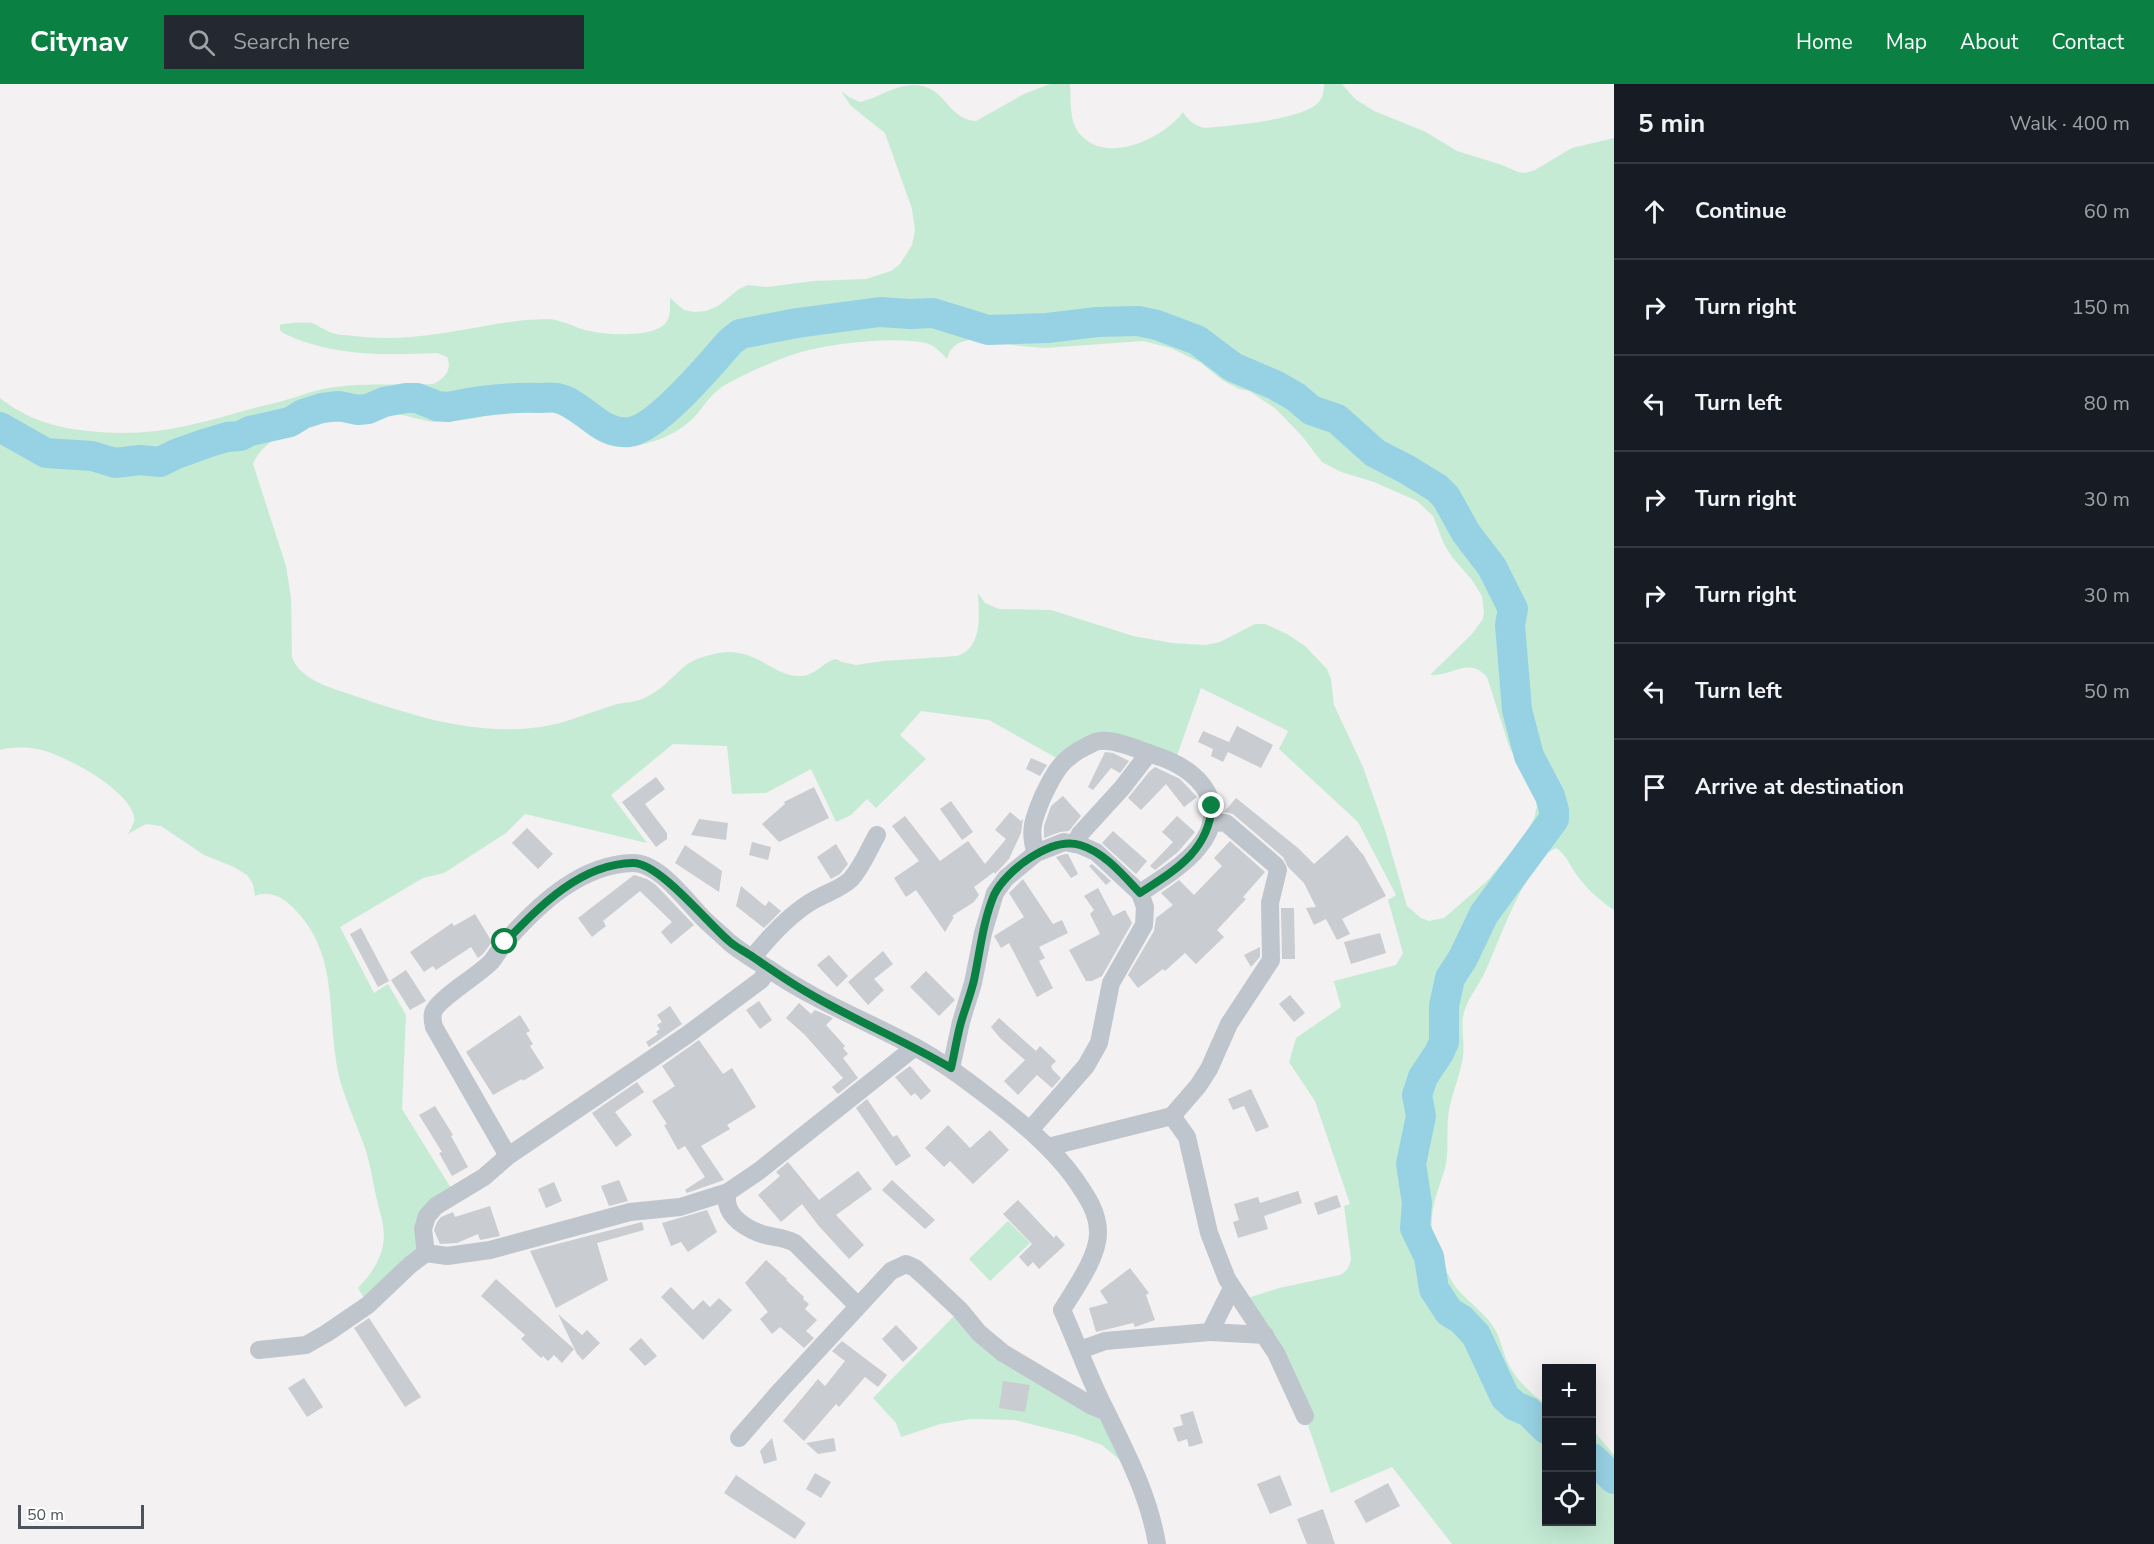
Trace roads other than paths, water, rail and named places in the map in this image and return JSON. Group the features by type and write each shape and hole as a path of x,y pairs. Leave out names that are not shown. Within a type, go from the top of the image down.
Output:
{"street":[{"path":"1036,853 1031,838 1032,826 1040,802 1062,761 1073,753 1099,741 1123,744 1175,762 1200,782 1208,793 1212,806 1211,822 1198,848 1169,873 1140,893"},
{"path":"1075,844 1080,834 1122,788 1149,753"},
{"path":"1048,1147 1172,1116 1198,1086 1209,1069 1229,1024 1271,960 1270,903 1278,870 1226,823 1211,822"},
{"path":"753,957 768,939 813,900 834,891 849,881 877,835"},
{"path":"951,1068 961,1022 973,983 983,933 995,893 1006,878 1036,853 1064,843 1075,844 1096,852 1140,893 1145,907 1144,925 1111,983 1099,1043 1080,1072 1030,1130"},
{"path":"508,1155 434,1027 432,1014 436,1005 484,969 505,942 549,899 583,876 604,868 635,863 650,868 671,883 705,920 732,944 812,995 915,1047 951,1068 1030,1130 1065,1166 1088,1198 1097,1219 1099,1234 1094,1251 1079,1282 1062,1310 1150,1509 1157,1544"},
{"path":"426,1253 423,1229 427,1216 436,1206 484,1177 508,1155 687,1035 761,980 769,969"},
{"path":"259,1350 306,1345 327,1333 368,1305 426,1253 447,1256 490,1250 630,1212 680,1207 728,1192 759,1172 915,1047"},
{"path":"1172,1116 1187,1137 1209,1233 1232,1288 1265,1335 1290,1381 1305,1416"},
{"path":"728,1192 725,1201 729,1212 758,1232 783,1237 795,1243 858,1306"},
{"path":"739,1438 891,1271 906,1264 915,1268 960,1310 979,1333 1003,1353 1092,1406 1105,1411"},
{"path":"1210,1332 1232,1288"},
{"path":"1080,1350 1105,1341 1210,1332 1265,1335"}],"waterway":[{"path":"0,427 46,453 92,456 115,463 140,460 160,462 207,443 290,422 303,414 322,408 339,406 358,410 368,409 384,402 406,398 417,398 437,406 448,407 505,399 557,398 567,401 609,429 629,432 640,428 668,408 740,334 797,323 880,312 933,313 988,330 1047,328 1097,322 1138,321 1157,325 1197,340 1233,367 1275,385 1296,397 1311,410 1337,419 1375,453 1437,488 1446,497 1466,533 1492,567 1513,609 1510,625 1517,710 1529,756 1550,796 1554,810 1554,819 1484,914 1463,958 1450,978 1444,1006 1444,1042 1423,1077 1417,1095 1421,1116 1411,1164 1417,1203 1415,1228 1429,1257 1434,1289 1449,1312 1461,1319 1476,1335 1505,1397 1515,1406 1529,1412 1542,1425"},
{"path":"1596,1462 1614,1479"}]}
